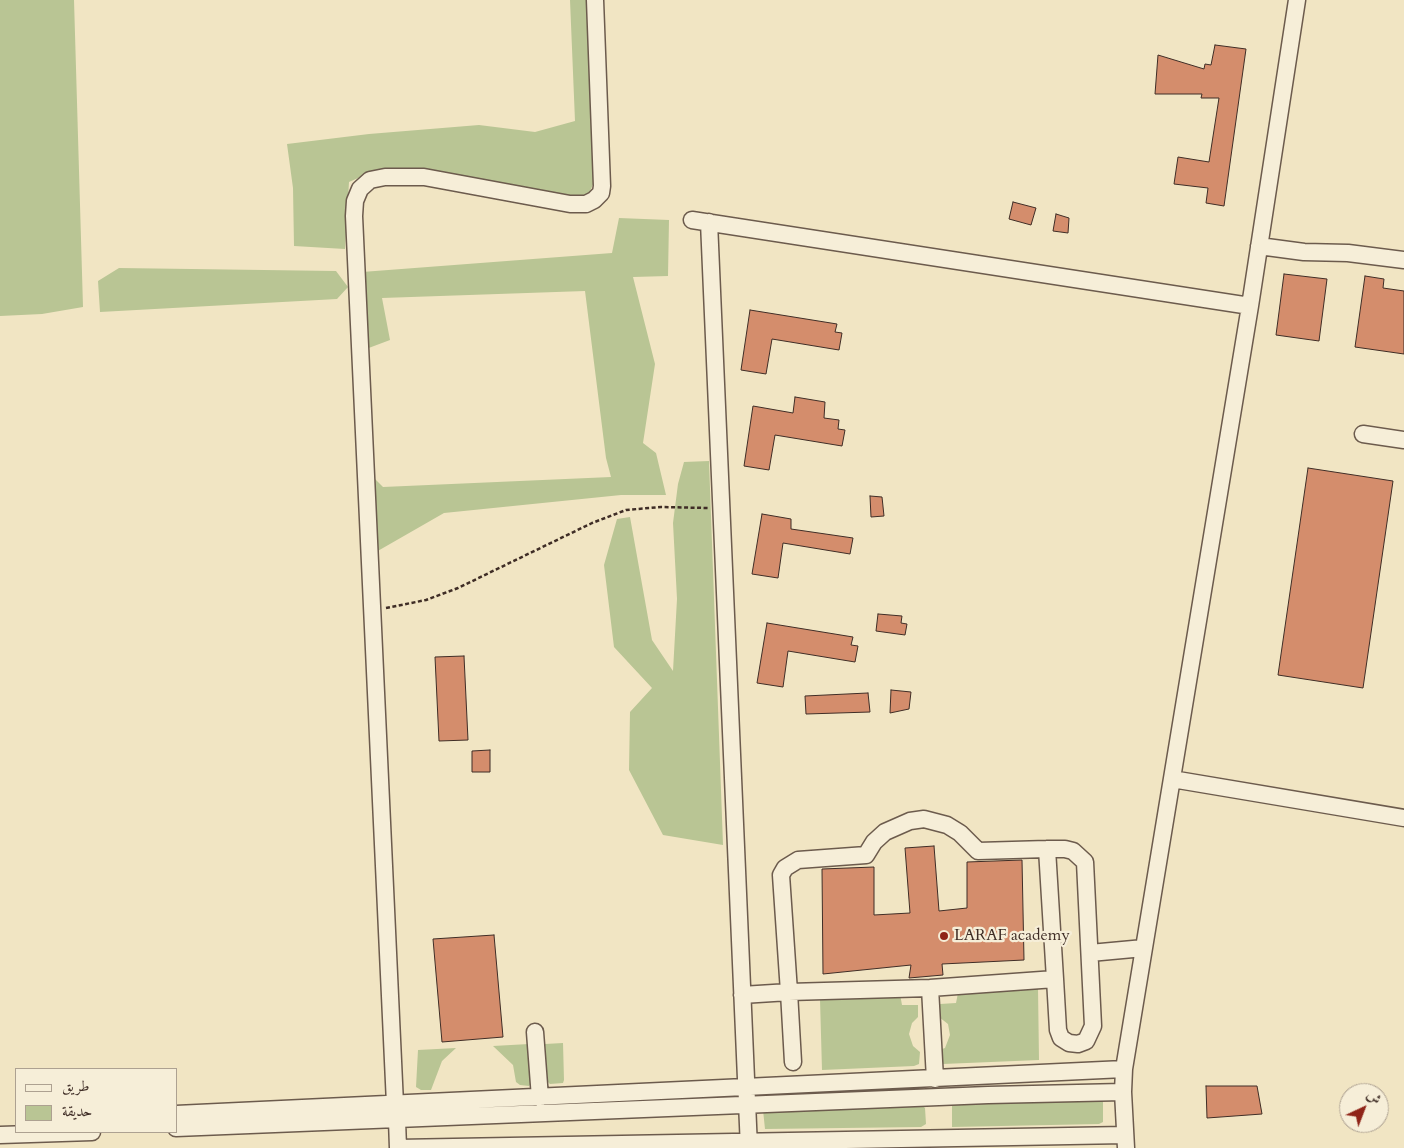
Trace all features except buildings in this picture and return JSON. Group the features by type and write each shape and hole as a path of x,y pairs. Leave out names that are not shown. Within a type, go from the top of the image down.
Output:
{"lane":[{"path":"595,0 602,186 600,193 594,200 586,204 570,204 424,177 385,177 370,180 360,189 355,201 354,216 398,1148 1125,1142 1124,1069 1250,306 1297,0"},
{"path":"692,220 1250,306"},
{"path":"710,222 742,995 744,1088 748,1145"},
{"path":"1259,246 1304,252 1356,253 1404,260"},
{"path":"1364,434 1404,440"},
{"path":"1172,779 1404,818"},
{"path":"793,1062 782,875 791,863 798,860 866,855 874,842 886,832 910,821 924,819 947,824 960,832 978,851 1047,849 1073,851 1085,862 1093,1026 1086,1041 1078,1044 1070,1043 1062,1038 1058,1030 1047,849"},
{"path":"1090,953 1144,948"},
{"path":"742,995 930,988 1055,979"},
{"path":"930,988 935,1079"},
{"path":"535,1032 540,1098"},
{"path":"178,1128 396,1112 540,1098 1124,1069"},
{"path":"178,1114 746,1106 988,1095 1123,1092"},
{"path":"0,1123 15,1123"},
{"path":"0,1135 61,1133"}],"path":[{"path":"372,609 392,608 426,600 458,588 592,522 626,510 660,507 722,508"}],"green space":[{"path":"0,0 74,0 83,307 42,314 0,316"},
{"path":"570,0 587,0 596,178 586,200 372,172 349,182 345,249 294,246 293,188 287,144 369,134 479,125 535,132 575,121"},
{"path":"619,218 669,220 668,276 633,277 655,364 643,443 656,453 666,495 621,495 444,513 376,552 375,479 383,487 611,477 606,458 585,291 382,298 390,340 366,349 362,272 612,253"},
{"path":"119,268 336,271 348,287 337,299 100,312 98,281"},
{"path":"709,461 723,845 663,835 629,770 630,712 652,688 614,647 604,565 617,519 630,517 652,640 673,671 677,599 673,523 678,484 684,462"},
{"path":"1038,988 1039,1060 943,1064 940,1062 939,1050 945,1048 950,1035 948,1024 939,1017 940,1004 956,1003 958,993"},
{"path":"900,994 902,1005 918,1005 918,1017 912,1023 909,1034 913,1046 920,1052 919,1064 914,1066 822,1070 820,999"},
{"path":"563,1043 564,1080 563,1083 550,1084 547,1081 545,1044"},
{"path":"529,1044 532,1082 529,1086 520,1085 516,1082 513,1065 493,1046"},
{"path":"456,1048 442,1061 431,1090 421,1090 416,1087 418,1050"},
{"path":"1103,1097 1103,1122 1099,1124 952,1127 952,1102"},
{"path":"920,1103 925,1108 926,1124 921,1127 765,1129 763,1110"}],"place":[{"name":"LARAF academy","path":"944,936"}]}
